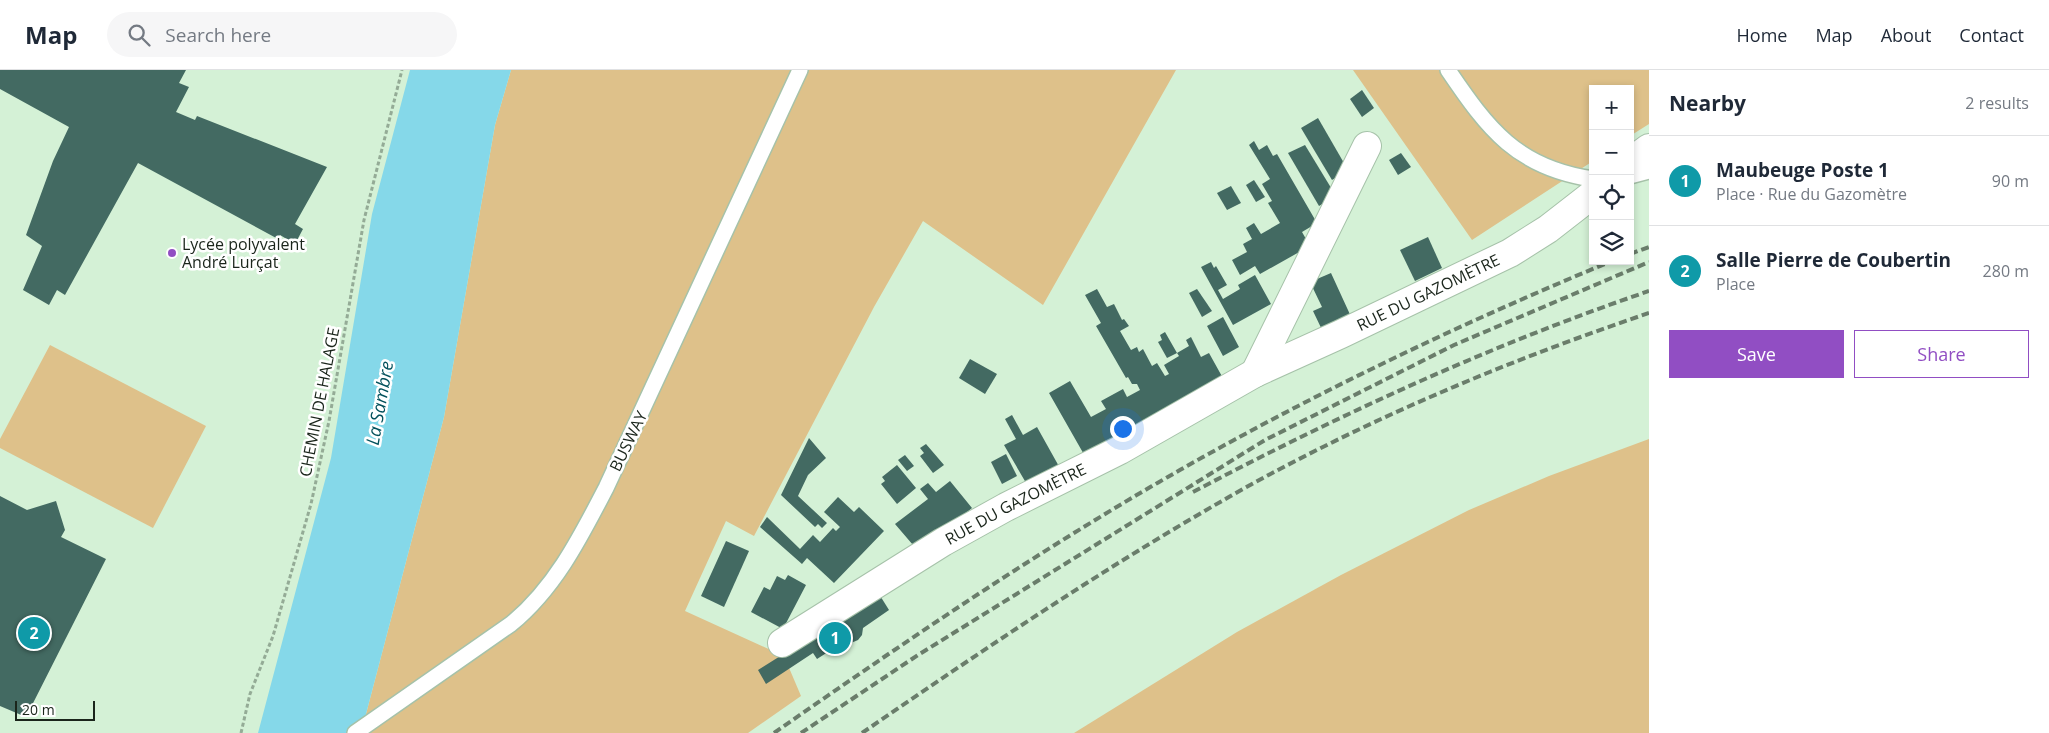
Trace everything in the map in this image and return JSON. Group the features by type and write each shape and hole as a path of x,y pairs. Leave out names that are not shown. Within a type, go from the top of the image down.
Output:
{"street":[{"path":"1255,373 1367,146"},
{"path":"1634,159 1649,148"},
{"name":"RUE DU GAZOMÈTRE","path":"782,643 943,542 1120,450 1255,373 1342,334 1510,253 1548,229 1589,197"}],"lane":[{"name":"BUSWAY","path":"355,733 511,624 532,606 552,583 584,530 663,367 800,70"},
{"path":"1448,70 1493,132 1513,149 1563,174 1589,178"},
{"path":"1634,175 1649,171"}],"path":[{"name":"CHEMIN DE HALAGE","path":"241,733 250,694 274,636 311,504 330,421 364,220 402,70"}],"shaded area":[{"path":"511,70 1176,70 1043,305 923,221 874,307 754,536 726,521 685,611 784,656 801,696 748,733 361,733 444,417 495,125"},
{"path":"1353,70 1649,70 1649,124 1634,133 1634,85 1589,85 1589,164 1472,240"},
{"path":"50,345 206,426 153,528 0,448 0,439"},
{"path":"1649,439 1649,733 1074,733 1237,632 1341,575 1469,510 1549,476"}],"water":[{"name":"La Sambre","path":"410,70 511,70 495,125 444,417 361,733 258,733 331,458 372,214"}],"building":[{"path":"0,70 186,70 179,83 189,87 176,112 195,120 197,116 327,167 295,224 303,229 295,244 280,235 278,239 138,163 65,295 57,290 49,305 23,290 42,246 26,235 53,161 69,127 0,89"},
{"path":"1362,90 1374,108 1362,117 1350,99"},
{"path":"1318,118 1348,170 1332,180 1301,128"},
{"path":"1254,141 1259,150 1267,145 1273,156 1277,154 1317,223 1302,232 1310,246 1260,274 1255,266 1240,275 1232,260 1247,252 1243,244 1252,239 1246,228 1254,223 1261,234 1280,223 1268,203 1272,201 1262,184 1270,179 1249,145"},
{"path":"1305,145 1336,196 1319,206 1288,153"},
{"path":"1401,153 1411,167 1398,175 1389,160"},
{"path":"1254,180 1265,197 1256,202 1246,185"},
{"path":"1231,186 1241,203 1227,210 1217,193"},
{"path":"1428,237 1442,268 1415,281 1400,250"},
{"path":"1211,262 1214,268 1216,266 1227,285 1218,290 1223,299 1240,289 1238,285 1255,275 1271,304 1233,325 1201,267"},
{"path":"1331,273 1353,321 1324,334 1313,311 1322,307 1310,282"},
{"path":"1097,289 1107,307 1114,304 1122,320 1124,319 1129,326 1120,331 1131,350 1137,347 1139,352 1143,349 1152,366 1157,363 1165,376 1169,374 1164,365 1179,356 1177,353 1189,346 1186,340 1191,337 1201,357 1209,353 1224,380 1086,458 1049,393 1070,381 1091,417 1106,409 1101,401 1123,389 1127,397 1140,390 1137,384 1132,384 1128,377 1126,378 1096,326 1101,323 1085,295"},
{"path":"1197,289 1212,311 1202,317 1189,293"},
{"path":"1223,317 1239,347 1223,356 1207,326"},
{"path":"1165,332 1177,353 1167,358 1158,342 1162,340 1160,335"},
{"path":"970,359 997,374 985,394 959,378"},
{"path":"1012,415 1023,435 1037,427 1061,470 1029,488 1004,445 1016,439 1005,419"},
{"path":"809,438 826,458 808,475 798,496 827,523 822,528 818,524 815,527 781,495"},
{"path":"926,444 944,465 933,473 920,456 924,453 920,448"},
{"path":"1006,454 1017,476 1002,484 991,462"},
{"path":"905,455 914,466 907,471 898,460"},
{"path":"897,465 916,488 897,504 881,484 885,481 882,477"},
{"path":"950,481 972,508 919,552 895,524 928,499 920,489 928,483 936,492"},
{"path":"0,496 27,510 56,501 65,530 61,537 106,559 26,717 0,706"},
{"path":"838,497 854,512 859,507 884,531 834,583 807,558 802,564 760,527 767,517 800,549 813,535 820,542 833,528 836,531 840,527 824,512"},
{"path":"726,541 749,551 724,607 701,596"},
{"path":"788,575 806,585 783,629 751,612 764,587 770,590 777,576 785,580"},
{"path":"879,594 889,610 863,628 862,635 858,640 851,643 845,641 817,659 813,653 766,684 758,670"}],"railway":[{"path":"1634,253 1649,247"},
{"path":"801,733 918,655 1265,440 1454,345 1649,262"},
{"path":"774,733 1005,577 1099,518 1203,457 1375,367 1493,312 1602,265"},
{"path":"1193,492 1304,435 1417,382 1532,334 1649,291"},
{"path":"862,733 1103,573 1252,484 1348,435 1447,390 1547,349 1649,313"}],"place":[{"name":"Lycée polyvalent André Lurçat","path":"172,253"},
{"name":"Salle Pierre de Coubertin","path":"34,633"},
{"name":"Maubeuge Poste 1","path":"835,638"}]}
